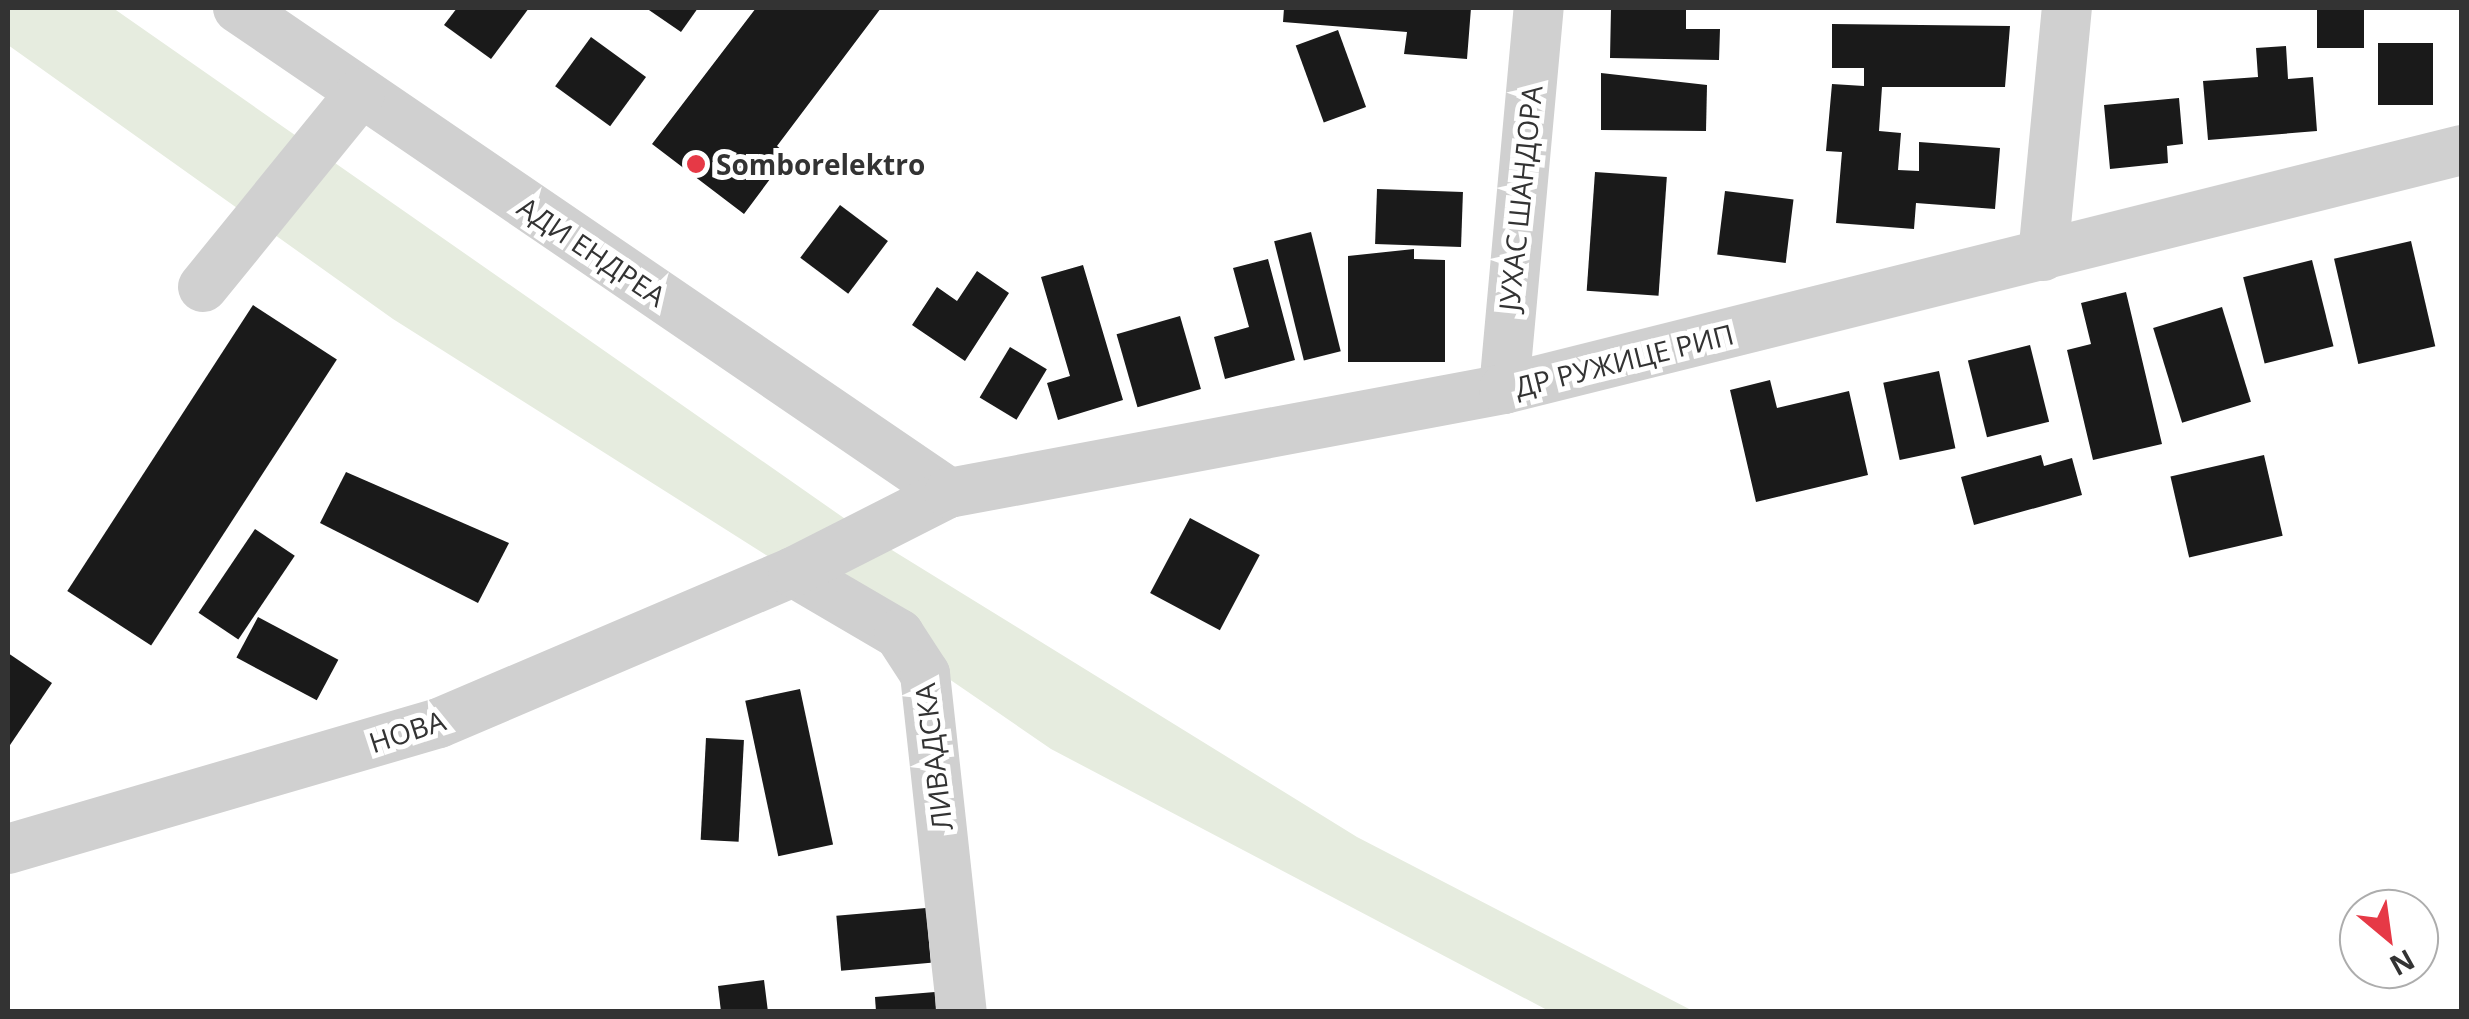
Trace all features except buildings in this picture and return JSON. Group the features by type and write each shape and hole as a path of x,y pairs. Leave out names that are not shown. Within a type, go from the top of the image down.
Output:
{"street":[{"name":"АДИ ЕНДРЕА","path":"238,8 948,493"},
{"name":"ЈУХАС ШАНДОРА","path":"1504,389 1539,8"},
{"path":"2043,256 2068,8"},
{"path":"203,288 360,94"},
{"name":"ДР РУЖИЦЕ РИП","path":"793,572 948,493 1504,389 2462,150"},
{"name":"НОВА","path":"8,849 440,723 793,572"},
{"name":"ЛИВАДСКА","path":"793,572 898,634 925,674 962,1012"}],"shaded area":[{"path":"8,8 113,8 874,539 1357,837 1693,1011 1549,1011 1051,749 793,572 393,319 8,45"}],"place":[{"name":"Somborelektro","path":"696,164"}]}
